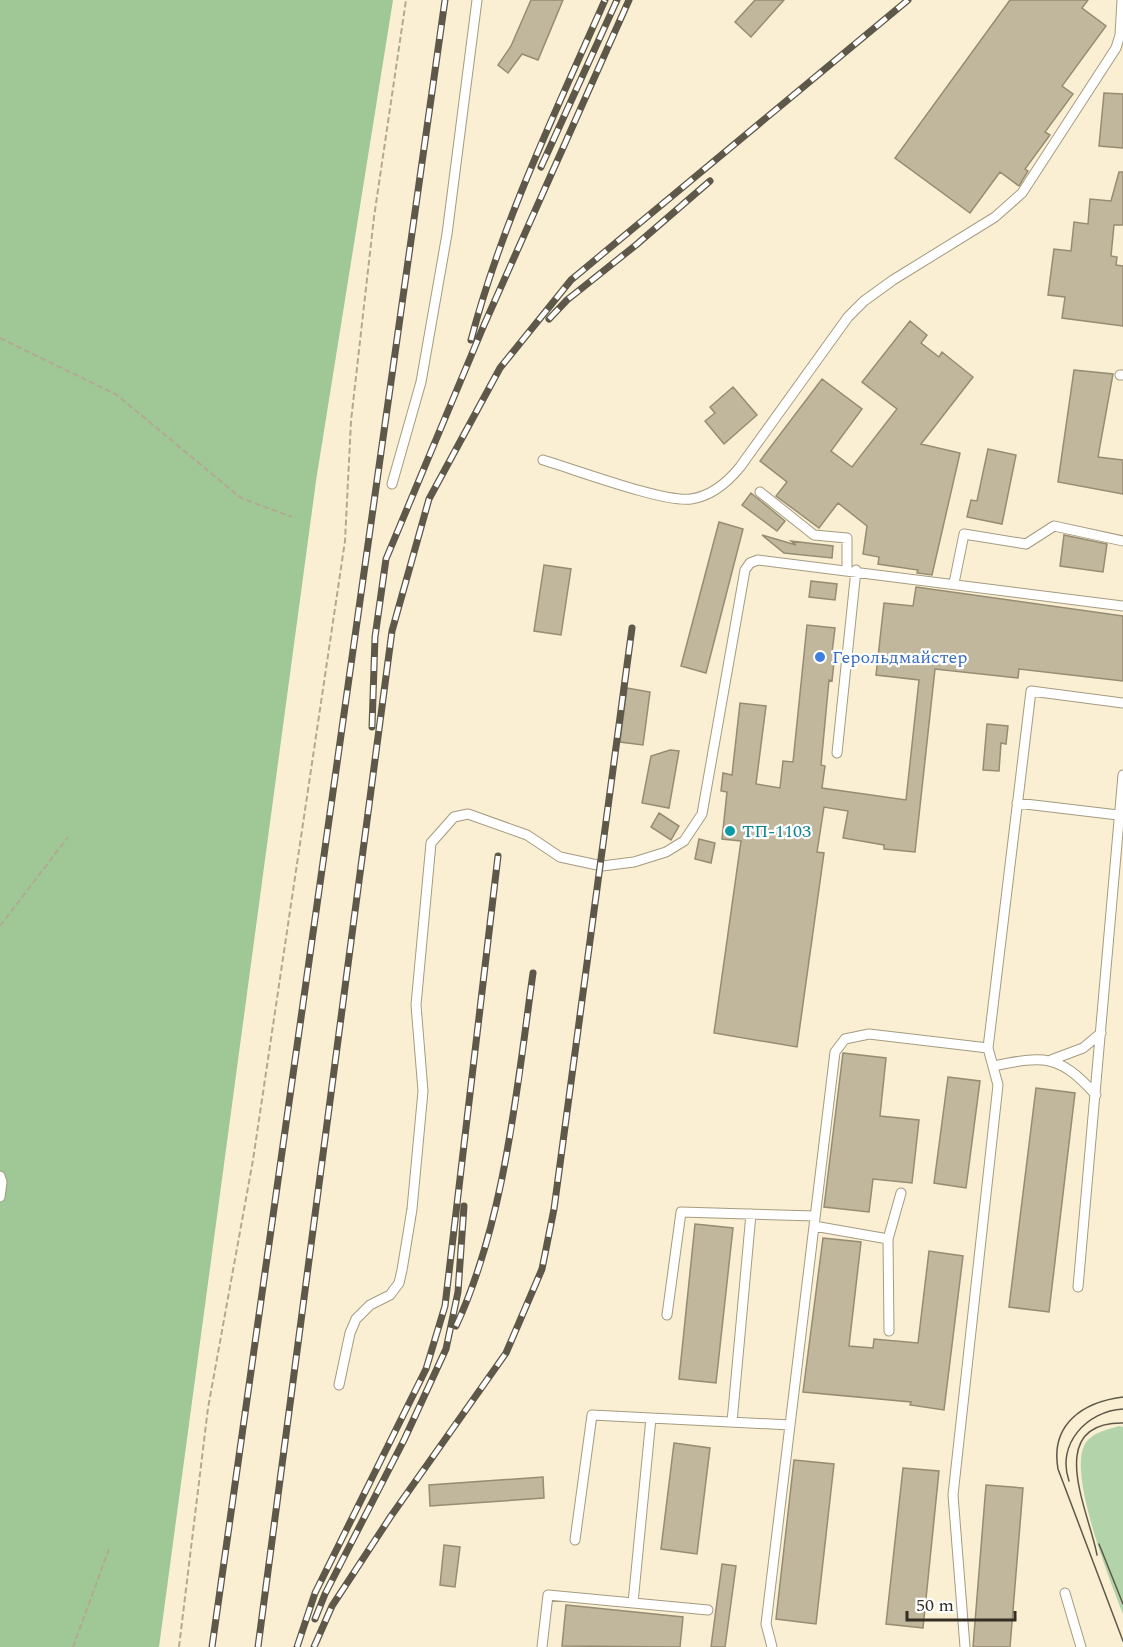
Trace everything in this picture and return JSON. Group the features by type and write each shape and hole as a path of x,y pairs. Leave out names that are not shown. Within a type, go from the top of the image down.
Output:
{"lane":[{"path":"392,484 423,370 447,234 477,0"},
{"path":"543,460 678,500 704,496 720,488 740,467 848,317 864,301 892,280 994,217 1022,193 1116,48 1120,35 1122,0"},
{"path":"760,492 814,535 847,538 851,570 837,753"},
{"path":"954,583 964,534 1026,544 1054,526 1123,542"},
{"path":"339,1385 350,1332 356,1319 370,1305 390,1294 399,1283 402,1270 412,1209 423,1091 415,1020 431,843 454,818 468,814 527,836 560,857 602,866 634,862 666,852 684,841 702,814 745,570 750,563 758,560 1123,606"},
{"path":"965,1647 953,1495 998,1085 988,1048 1031,691 1123,703"},
{"path":"1078,1287 1123,774"},
{"path":"1017,803 1118,815"},
{"path":"772,1647 766,1624 835,1052 845,1039 869,1034 988,1048"},
{"path":"1051,1060 1083,1048 1101,1034"},
{"path":"993,1066 1036,1058 1051,1060 1081,1079 1096,1095"},
{"path":"0,1176 2,1182 0,1197"},
{"path":"889,1331 888,1239 901,1193"},
{"path":"667,1315 681,1212 815,1216"},
{"path":"732,1422 751,1214"},
{"path":"814,1226 888,1239"},
{"path":"575,1540 592,1415 790,1425"},
{"path":"633,1603 651,1418"},
{"path":"1065,1593 1080,1647"},
{"path":"542,1647 548,1595 708,1610"}],"path":[{"path":"179,1647 208,1408 253,1160 345,541 351,421 374,217 406,0"},
{"path":"0,338 117,395 241,498 292,518"},
{"path":"0,926 69,837"},
{"path":"73,1647 109,1549"}],"green space":[{"path":"0,0 393,0 316,481 159,1647 0,1647"},
{"path":"1119,1426 1123,1427 1123,1614 1086,1504 1081,1461 1084,1446 1090,1438"}],"building":[{"path":"531,0 563,0 538,60 522,54 508,73 498,65 511,46"},
{"path":"755,0 784,0 751,37 735,22"},
{"path":"1010,0 1088,0 1082,8 1106,26 1062,86 1073,94 1045,132 1050,135 1025,169 1028,171 1019,186 1000,172 970,213 895,158"},
{"path":"1104,93 1123,94 1123,148 1099,146"},
{"path":"1119,172 1123,172 1123,225 1114,225 1111,256 1117,257 1116,265 1123,266 1123,326 1062,318 1065,297 1048,295 1054,249 1071,251 1074,222 1088,224 1090,199 1111,201"},
{"path":"910,321 927,335 921,343 939,357 942,352 973,377 921,444 960,453 932,575 917,573 918,570 878,564 879,557 863,554 867,526 838,503 819,528 776,496 787,482 760,461 822,379 862,409 831,451 852,467 897,409 862,382"},
{"path":"1074,370 1113,374 1098,457 1123,460 1123,494 1058,482"},
{"path":"733,387 757,415 724,444 705,421 715,413 710,407"},
{"path":"988,449 1016,455 1002,524 967,517 971,500 977,501"},
{"path":"751,493 785,521 777,531 742,505"},
{"path":"719,522 743,529 706,673 681,666"},
{"path":"762,535 796,545 791,541 833,546 832,558 784,553"},
{"path":"1064,535 1107,544 1103,572 1060,566"},
{"path":"544,565 571,569 561,635 534,631"},
{"path":"811,581 837,584 835,600 809,597"},
{"path":"916,587 1123,616 1123,681 1019,669 1018,678 935,669 915,852 884,849 884,845 843,838 848,811 824,807 817,852 824,853 797,1047 714,1033 741,841 722,839 727,792 721,791 723,773 732,775 740,703 766,706 756,784 780,788 783,761 793,762 807,625 835,628 832,653 835,653 832,681 829,680 821,765 825,766 822,788 906,800 919,680 876,675 884,603 913,606"},
{"path":"627,688 650,692 643,745 620,742"},
{"path":"987,724 1008,726 1006,744 1001,743 999,771 983,770"},
{"path":"670,750 679,751 669,808 642,803 651,756"},
{"path":"659,813 679,826 671,840 651,827"},
{"path":"699,839 715,843 711,863 695,859"},
{"path":"843,1053 886,1058 880,1116 919,1120 912,1183 873,1179 869,1212 824,1207"},
{"path":"948,1077 980,1081 966,1188 934,1183"},
{"path":"1036,1088 1075,1093 1049,1312 1009,1307"},
{"path":"695,1224 733,1228 716,1383 679,1379"},
{"path":"823,1238 861,1242 849,1346 873,1348 874,1339 918,1343 929,1251 963,1256 944,1410 910,1405 911,1402 803,1392"},
{"path":"674,1443 710,1448 697,1554 661,1549"},
{"path":"794,1460 834,1464 816,1624 776,1619"},
{"path":"903,1468 939,1471 923,1628 886,1624"},
{"path":"543,1477 544,1498 430,1506 429,1485"},
{"path":"986,1485 1023,1488 1010,1647 973,1647"},
{"path":"444,1545 460,1547 455,1587 440,1585"},
{"path":"722,1564 736,1566 725,1647 711,1647"},
{"path":"566,1605 683,1617 680,1647 562,1646"}],"tram line":[{"path":"1123,1397 1095,1404 1072,1418 1059,1439 1057,1453 1058,1469 1123,1641"},
{"path":"1069,1481 1066,1467 1067,1454 1078,1432 1098,1416 1123,1409"},
{"path":"1097,1555 1081,1495 1077,1473 1077,1454 1084,1437 1098,1427 1123,1423"},
{"path":"1099,1544 1123,1604"}],"railway":[{"path":"212,1647 445,0"},
{"path":"471,340 514,210 605,0"},
{"path":"541,167 617,0"},
{"path":"372,727 375,637 386,559 484,325 629,0"},
{"path":"258,1647 392,631 429,499 500,368 571,280 908,0"},
{"path":"549,319 567,300 636,245 710,181"},
{"path":"314,1647 332,1606 391,1516 506,1353 542,1269 554,1209 632,628"},
{"path":"297,1647 315,1593 426,1369 445,1306 498,856"},
{"path":"456,1326 473,1285 498,1198 515,1107 533,973"},
{"path":"315,1619 325,1594 404,1440 446,1349 458,1292 464,1206"}],"place":[{"name":"Герольдмайстер","path":"820,657"},
{"name":"ТП-1103","path":"730,831"}]}
